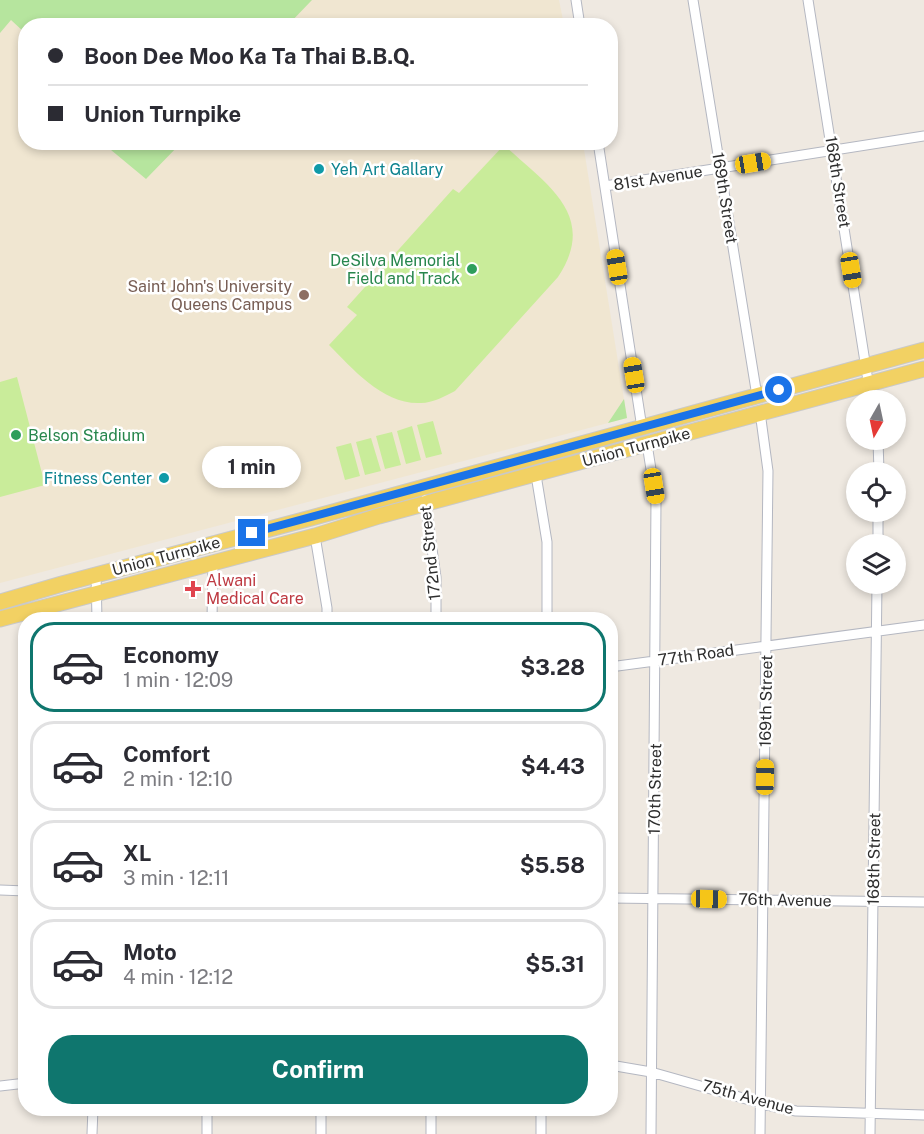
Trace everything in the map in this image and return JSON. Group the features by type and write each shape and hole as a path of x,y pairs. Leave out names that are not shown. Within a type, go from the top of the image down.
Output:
{"main road":[{"name":"Union Turnpike","path":"0,602 924,350"},
{"name":"Union Turnpike","path":"26,612 315,536 760,412 924,369"},
{"name":"Union Turnpike","path":"0,619 18,614"}],"street":[{"path":"576,0 579,18"},
{"name":"169th Street","path":"693,0 757,396"},
{"name":"168th Street","path":"808,0 870,390"},
{"name":"81st Avenue","path":"604,186 924,136"},
{"path":"599,150 642,428"},
{"name":"169th Street","path":"760,412 768,471 760,1134"},
{"name":"170th Street","path":"647,444 656,501 651,1134"},
{"path":"536,475 547,542 547,612"},
{"name":"172nd Street","path":"422,487 436,577 436,612"},
{"path":"315,536 327,612"},
{"path":"212,612 213,563"},
{"path":"96,574 97,612"},
{"name":"168th Street","path":"870,1134 877,594"},
{"name":"77th Road","path":"618,666 924,625"},
{"path":"0,890 18,891"},
{"name":"76th Avenue","path":"618,898 924,902"},
{"name":"75th Avenue","path":"618,1066 651,1072 796,1111 924,1115"},
{"path":"0,1086 18,1084"},
{"path":"92,1134 93,1116"},
{"path":"207,1116 207,1134"},
{"path":"321,1116 321,1134"},
{"path":"431,1116 431,1134"},
{"path":"541,1116 541,1134"}],"shaded area":[{"name":"Saint John's University Queens Campus","path":"0,0 559,0 563,18 18,18 18,150 584,150 627,418 0,583"}],"green space":[{"path":"0,0 312,0 295,18 18,18 18,26 11,20 0,33"},
{"path":"111,150 174,150 146,179"},
{"name":"DeSilva Memorial Field and Track","path":"499,150 510,150 536,173 562,202 570,218 573,236 569,255 558,277 455,391 425,403 407,402 394,398 370,384 329,345 357,315 347,307 453,189 459,193"},
{"name":"Belson Stadium","path":"17,377 45,485 0,497 0,382"},
{"path":"624,399 627,418 608,423"},
{"path":"433,421 442,454 426,458 417,425"},
{"path":"412,426 421,460 406,464 397,431"},
{"path":"392,432 401,465 385,469 376,436"},
{"path":"371,438 381,471 365,475 356,442"},
{"path":"351,443 360,476 345,480 336,447"}],"place":[{"name":"Yeh Art Gallary","path":"319,169"},
{"name":"DeSilva Memorial Field and Track","path":"472,269"},
{"name":"Saint John's University Queens Campus","path":"304,295"},
{"name":"Belson Stadium","path":"16,435"},
{"name":"Fitness Center","path":"164,478"},
{"name":"Alwani Medical Care","path":"193,589"}],"route":[{"path":"252,533 779,390"}]}
